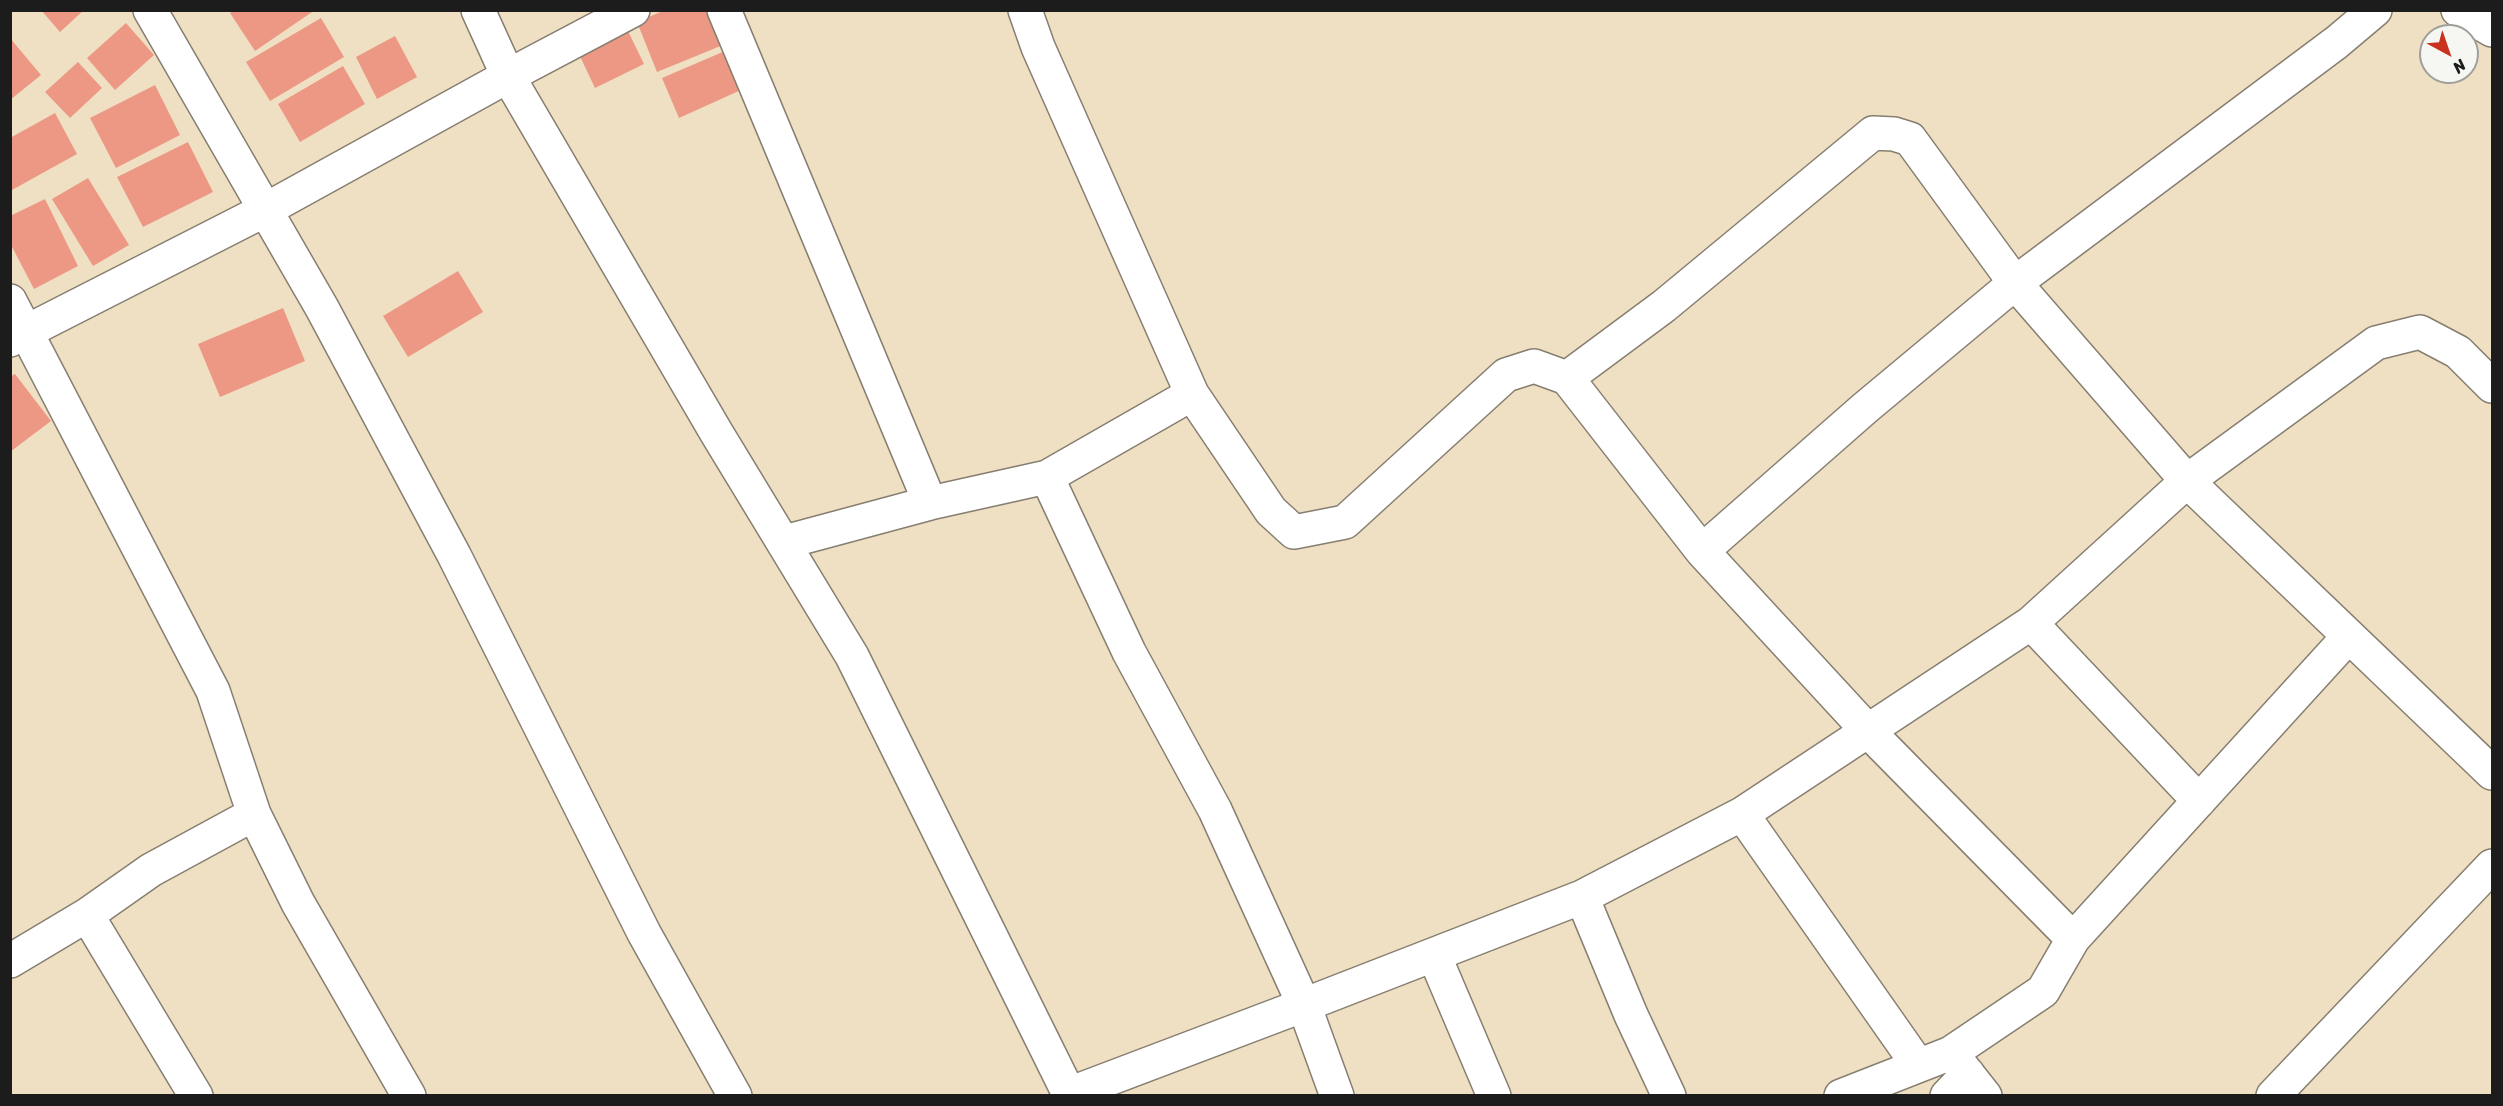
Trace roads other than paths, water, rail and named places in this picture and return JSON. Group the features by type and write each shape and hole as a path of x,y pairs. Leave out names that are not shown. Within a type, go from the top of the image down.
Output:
{"street":[{"path":"150,10 267,209 322,308 454,555 644,933 735,1095"},
{"path":"478,10 508,76 716,432 785,542 852,656 1069,1094 1582,897 1742,814 2031,623 2187,481 2376,343 2420,332 2458,352 2493,386"},
{"path":"19,335 267,209 633,10"},
{"path":"724,10 930,503"},
{"path":"1025,10 1038,47 1192,394 1271,511 1294,532 1345,522 1506,375 1534,366 1567,378 1702,551 1868,731 2073,939"},
{"path":"1702,551 1865,408 2015,283 2337,42 2375,10"},
{"path":"2458,10 2493,30"},
{"path":"1567,378 1664,306 1873,133 1894,134 1910,139 2015,283 2187,481 2493,773"},
{"path":"10,301 19,335 213,691 254,814 298,903 409,1095"},
{"path":"785,542 930,503 1047,477 1192,394"},
{"path":"1047,477 1129,652 1215,810 1304,1005 1337,1095"},
{"path":"2031,623 2199,801"},
{"path":"1742,814 1918,1065 1963,1079 2043,991 2073,939 2349,636"},
{"path":"10,961 87,915 152,870 254,814"},
{"path":"2273,1095 2493,866"},
{"path":"1582,897 1631,1015 1669,1095"},
{"path":"87,915 196,1095"},
{"path":"1434,955 1494,1095"},
{"path":"1841,1095 1918,1065"}]}
